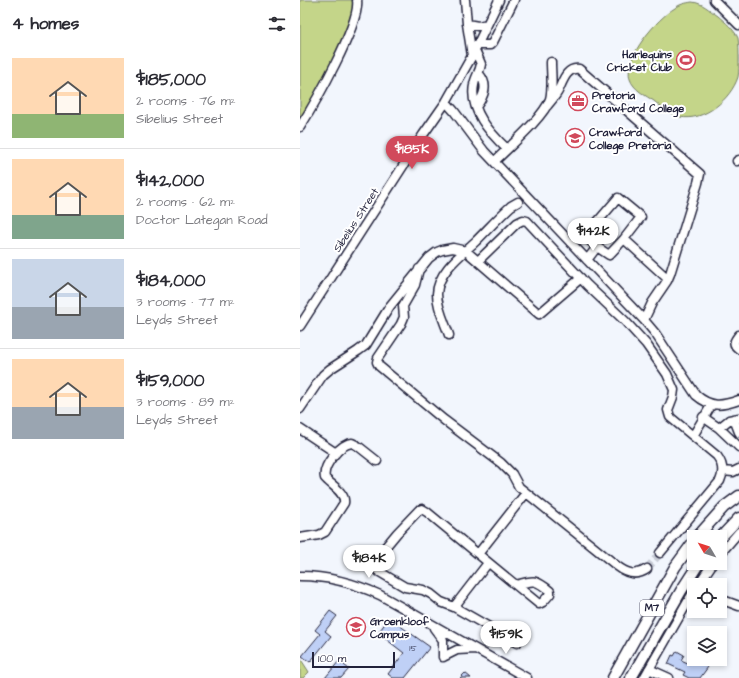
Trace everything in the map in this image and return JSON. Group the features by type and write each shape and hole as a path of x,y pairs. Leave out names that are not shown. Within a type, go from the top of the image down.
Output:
{"main road":[{"path":"703,530 724,506 739,493"},
{"path":"724,506 739,496"},
{"path":"727,531 739,518"},
{"name":"M7","path":"612,678 675,567 687,551"},
{"name":"M7","path":"631,678 694,570"}],"street":[{"path":"300,127 321,93 350,30 357,13 357,0"},
{"path":"465,0 467,24 481,64 479,74 484,81 485,89 483,97 476,107 479,116 495,138 507,149"},
{"name":"Sibelius Street","path":"300,326 446,102 475,50 499,0"},
{"path":"475,50 490,45 493,42 514,0"},
{"path":"714,0 739,25"},
{"path":"467,24 478,26 487,24"},
{"path":"547,106 551,96 551,62"},
{"path":"494,162 537,120 558,92 561,82 565,76 574,69 579,69 699,172 698,183 678,252 668,279 652,303 644,320"},
{"path":"446,102 494,162 644,320 655,333 695,394 712,404 722,405 739,400"},
{"path":"449,335 438,302 438,288 451,265 457,258 502,216 511,212 526,194"},
{"path":"618,198 641,217 609,256 597,247 587,238 587,234 618,198"},
{"path":"502,216 519,222"},
{"path":"478,261 519,222 525,220 530,223 581,278 640,336 667,374 674,390 668,410 670,417 717,456 723,471 720,481 660,553"},
{"path":"624,239 668,279"},
{"path":"587,260 597,247"},
{"path":"300,409 323,375 366,345 390,306 419,269 433,254 453,248 466,251 539,314 581,278"},
{"path":"419,269 415,285 403,306 404,317 401,324 378,358 378,365 444,420 501,463 512,474 517,484 526,493 623,570 632,574 643,572 647,569"},
{"path":"739,335 734,343 739,349"},
{"path":"693,436 712,404"},
{"path":"703,417 719,428 739,447"},
{"path":"719,428 727,422 737,419 739,432"},
{"path":"300,429 336,453"},
{"path":"300,538 319,535 325,532 344,503 341,494 327,480 324,474 325,468 336,453 345,445 352,443 378,461"},
{"path":"723,471 733,472 739,469"},
{"path":"478,554 526,493"},
{"path":"516,585 422,509 419,510 397,533 372,564 374,569 405,587 423,590 517,643"},
{"path":"727,546 739,532"},
{"path":"454,607 488,563"},
{"path":"300,576 331,579 358,586 380,595 527,678"},
{"path":"727,602 739,606"},
{"path":"644,678 687,603"},
{"path":"427,622 443,640 443,657 457,650 475,649"},
{"path":"649,669 670,678"}],"green space":[{"path":"300,0 354,0 355,15 321,92 300,125"},
{"name":"Harlequins Cricket Club","path":"692,2 703,5 709,9 724,21 734,32 738,38 739,66 738,77 723,101 707,112 689,118 680,117 669,112 640,92 630,79 629,70 637,50 651,29 668,13 677,7"},
{"path":"300,658 309,672 303,678 300,678"}],"building":[{"path":"330,611 337,616 325,631 331,636 310,662 302,656 320,634 315,630"},
{"path":"389,618 430,647 405,678 393,678 388,674 404,653 378,633"},
{"path":"677,651 684,655 681,660 687,663 687,666 708,667 700,678 689,678 683,675 685,672 668,664 672,655 674,656"},
{"path":"339,661 349,669 341,678 325,678"},
{"path":"465,673 471,678 460,678"}],"tunnel":[{"path":"647,569 660,553"}],"place":[{"name":"Harlequins Cricket Club","path":"686,60"},
{"name":"Pretoria Crawford College","path":"578,101"},
{"name":"Crawford College Pretoria","path":"575,138"},
{"name":"Groenkloof Campus","path":"356,627"}]}
